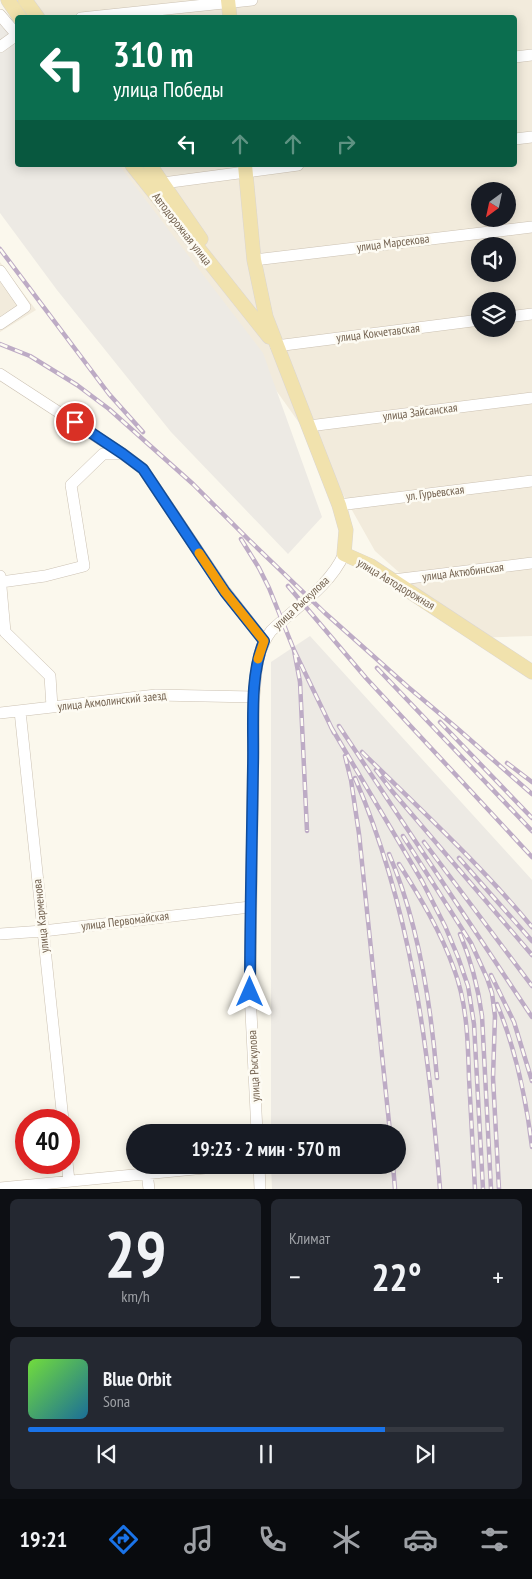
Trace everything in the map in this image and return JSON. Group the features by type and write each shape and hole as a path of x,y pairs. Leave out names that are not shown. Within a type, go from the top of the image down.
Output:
{"main road":[{"path":"8,0 18,15"},
{"path":"25,0 36,15"},
{"path":"228,1 230,15"},
{"name":"Автодорожная улица","path":"134,167 276,346"},
{"name":"Автодорожная улица","path":"151,167 228,279 234,292"},
{"path":"245,168 254,260 266,317 276,346"},
{"name":"улица Автодорожная","path":"276,346 339,505 346,530 344,554 371,566 531,670"}],"street":[{"path":"107,15 252,0"},
{"path":"0,15 15,33"},
{"path":"0,47 15,36"},
{"path":"517,57 532,55"},
{"path":"517,139 532,137"},
{"path":"163,183 245,168 263,167"},
{"name":"улица Марсекова","path":"254,260 532,227"},
{"path":"0,271 25,307 0,324"},
{"path":"516,316 532,314"},
{"name":"улица Кокчетавская","path":"276,346 471,321"},
{"path":"0,374 143,469 225,592 264,641"},
{"name":"улица Зайсанская","path":"308,426 532,398"},
{"path":"0,582 45,576 84,566 71,485 103,454 123,454"},
{"name":"ул. Гурьевская","path":"339,505 532,481"},
{"name":"улица Рыскулова","path":"257,1124 250,992 250,907 254,697 258,659 264,641 271,631 329,578 340,564 344,554"},
{"name":"улица Актюбинская","path":"393,580 532,563"},
{"path":"0,576 2,632 50,676 52,707"},
{"name":"улица Акмолинский заезд","path":"0,714 156,695 254,697"},
{"name":"улица Карменова","path":"20,712 62,1109"},
{"name":"улица Первомайская","path":"0,934 43,931 250,907"},
{"path":"68,1174 69,1180"},
{"path":"0,1188 136,1174"},
{"path":"147,1174 149,1189"},
{"path":"259,1174 260,1189"}],"shaded area":[{"path":"0,0 532,0 532,636 473,638 375,551 317,448 117,167 517,167 517,15 15,15 15,24"},
{"path":"0,9 15,29 15,167 121,167 263,353 322,517 288,554 171,432 57,290 0,213"},
{"path":"0,262 36,310 0,332"},
{"path":"310,636 532,880 532,1189 272,1189 271,1174 406,1174 406,1124 271,1124 271,662"}],"railway":[{"path":"0,249 109,394 143,432"},
{"path":"0,344 30,356 77,385 109,409 193,484 325,613 532,794"},
{"path":"241,539 269,588 294,650 300,682 307,831"},
{"path":"288,586 366,678 532,857"},
{"path":"294,650 334,733"},
{"path":"377,668 532,831"},
{"path":"440,722 532,818"},
{"path":"339,726 532,1017"},
{"path":"331,727 422,881 445,926 468,986 474,1024 483,1189"},
{"path":"362,752 471,859 532,927"},
{"path":"345,756 351,780 359,834 389,1124"},
{"path":"507,763 532,782"},
{"path":"376,770 532,955"},
{"path":"355,778 374,827 404,928 423,1032 440,1189"},
{"path":"403,836 471,943 492,993 495,1016 493,1078 499,1189"},
{"path":"424,842 532,986"},
{"path":"389,854 408,907 422,964 437,1078"},
{"path":"459,858 532,941"},
{"path":"399,864 443,942 462,995 467,1037 475,1189"},
{"path":"460,934 474,974 482,1016 491,1189"},
{"path":"491,975 514,1022 532,1081"},
{"path":"497,1004 510,1039 519,1074 527,1110 532,1147"},
{"path":"394,1174 395,1189"}],"slow traffic":[{"path":"199,553 225,592 264,641 258,659"}],"route":[{"path":"75,422 143,469 225,592 264,641 256,670 254,697 250,874 250,992"}]}
